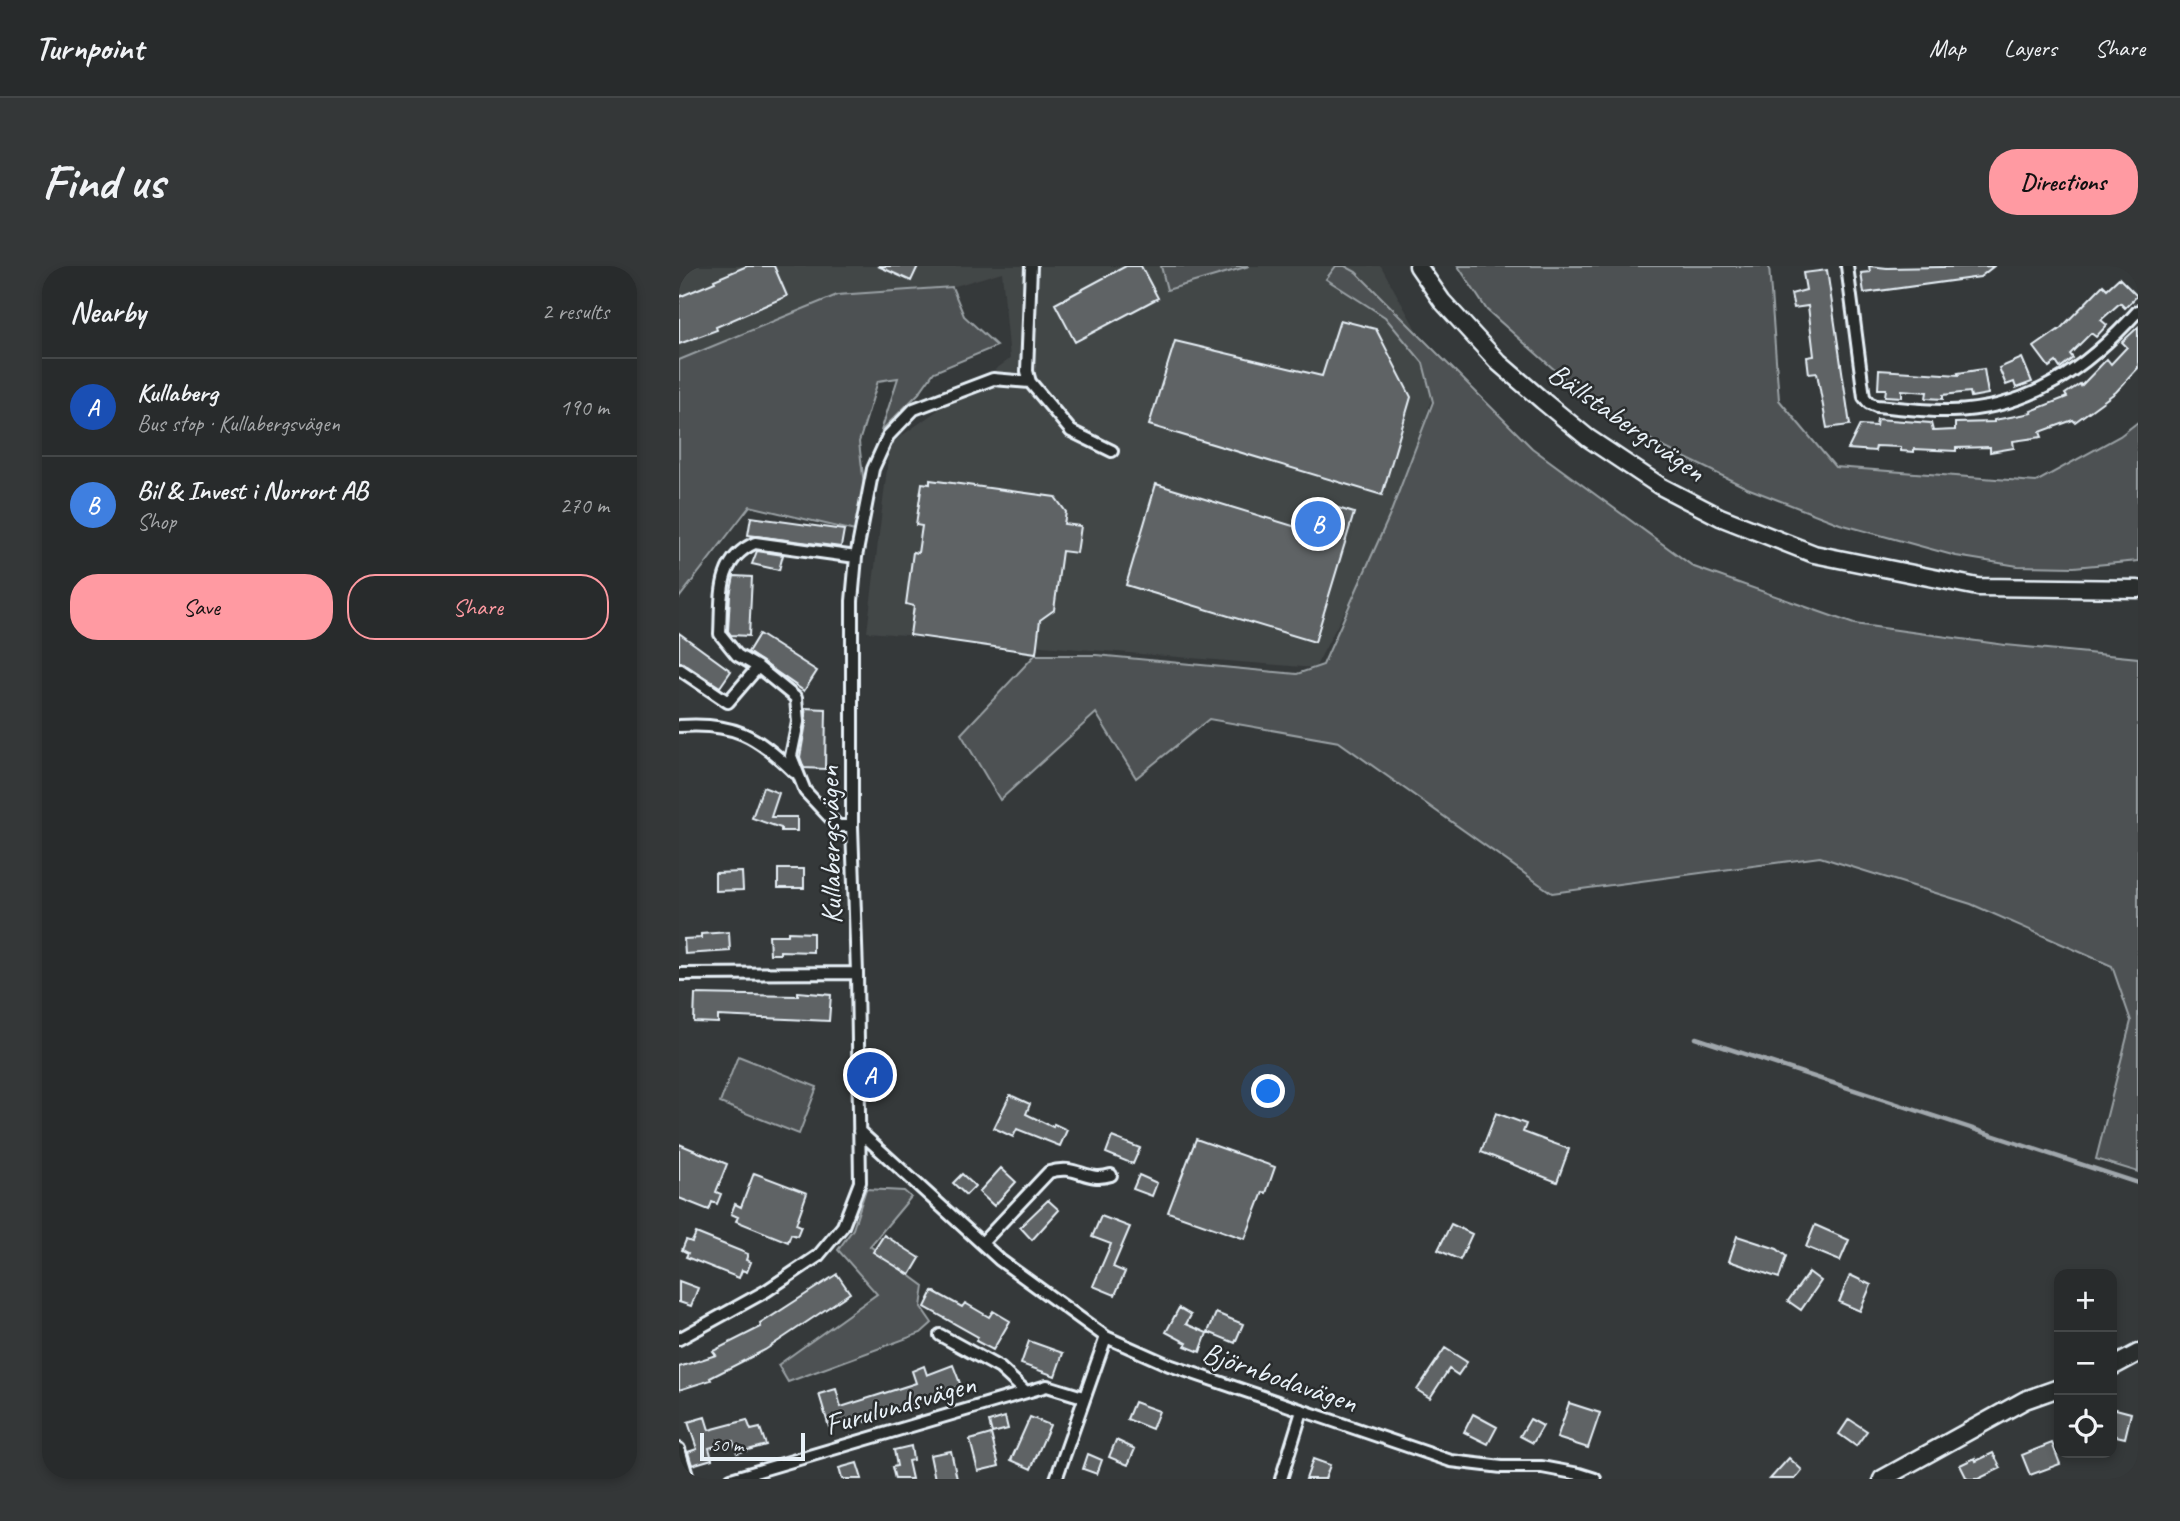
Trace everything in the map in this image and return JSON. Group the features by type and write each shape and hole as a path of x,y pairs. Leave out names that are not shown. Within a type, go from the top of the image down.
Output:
{"street":[{"path":"1031,266 1027,371 1030,382 1071,430 1112,451"},
{"name":"Bällstabergsvägen","path":"1418,266 1443,301 1499,363 1543,401 1588,438 1660,486 1720,517 1814,554 1978,587 2138,589"},
{"path":"1847,266 1864,397 1876,406 1950,412 1979,409 2026,397 2074,371 2138,311"},
{"name":"Kullabergsvägen","path":"679,1339 766,1291 818,1256 843,1226 860,1182 852,826 852,601 856,557 873,469 888,436 914,409 993,379 1030,382"},
{"path":"852,826 838,826 805,791 790,756 797,722 796,698 758,667 737,654 720,634 723,575 744,548 755,543 856,557"},
{"path":"679,669 728,702 758,667"},
{"path":"679,726 710,724 739,732 761,743 799,777"},
{"path":"679,974 857,973"},
{"name":"Björnbodavägen","path":"859,1131 1000,1260 1106,1337 1169,1365 1451,1461 1501,1473 1542,1467 1595,1479"},
{"path":"982,1243 1049,1172 1060,1168 1072,1169 1096,1179 1111,1175"},
{"path":"940,1335 1000,1368 1026,1392"},
{"path":"1056,1479 1106,1337"},
{"path":"2117,1365 2136,1358"},
{"name":"Furulundsvägen","path":"731,1479 1047,1386 1083,1397"},
{"path":"1882,1479 2025,1400 2054,1390"},
{"path":"1281,1479 1302,1411"},
{"path":"679,1449 688,1479"}],"shaded area":[{"path":"679,266 1381,266 1439,371 1403,500 1315,668 867,632 890,444 1010,359 1002,272 952,287 837,295 679,359"},
{"path":"1161,266 1249,266 1167,290"},
{"path":"1336,266 1345,266 1356,272 1532,448 1694,567 1854,624 2005,645 2138,658 2138,1172 2096,1159 2131,1021 2112,966 1971,904 1820,857 1552,893 1339,742 1209,719 1136,778 1096,713 1000,800 961,734 1035,655 1096,655 1297,674 1323,665 1389,517 1433,402 1423,363 1385,317 1326,279"},
{"path":"1458,266 1769,266 1779,400 1835,467 2036,482 2120,436 2138,422 2138,561 2074,567 2018,566 1956,556 1840,524 1747,488 1659,445 1582,394 1487,310"},
{"path":"952,287 964,316 997,346 934,372 919,393 881,431 898,378 878,381 859,442 864,485 855,531 750,506 679,598 679,360 837,295"},
{"path":"738,1056 817,1087 799,1134 720,1103"},
{"path":"866,1189 904,1191 911,1197 870,1246 924,1286 921,1307 932,1323 921,1333 788,1382 778,1365 877,1294 838,1250 853,1229"}],"building":[{"path":"747,266 774,266 787,296 716,327 717,330 679,344 679,297"},
{"path":"878,266 918,266 911,281"},
{"path":"1126,266 1141,266 1158,298 1075,342 1055,304"},
{"path":"1869,266 1994,266 1980,277 1864,293 1861,273 1870,272"},
{"path":"1827,270 1850,425 1827,428 1817,373 1809,374 1807,357 1814,356 1808,306 1794,308 1791,294 1806,290 1803,273"},
{"path":"2119,278 2137,296 2125,308 2120,303 2101,320 2107,325 2096,337 2091,333 2070,354 2073,358 2060,368 2056,362 2049,367 2034,347 2061,328 2103,285 2107,289"},
{"path":"1340,320 1376,329 1411,397 1382,495 1149,425 1175,341 1322,376"},
{"path":"2138,327 2138,368 2116,392 2075,422 2073,420 2040,432 2042,437 2013,441 2014,448 1990,452 1990,447 1956,448 1956,451 1914,449 1914,452 1901,451 1901,447 1876,446 1875,451 1848,449 1860,425 1876,426 1877,419 1931,423 1933,431 1955,430 1955,423 1994,422 2032,413 2031,411 2067,397 2065,394 2080,384 2081,386 2107,359 2111,364 2127,347 2122,342"},
{"path":"2022,358 2032,382 2016,388 2014,382 2006,385 1999,368"},
{"path":"1984,369 1988,394 1971,397 1970,392 1943,395 1943,399 1926,398 1927,392 1902,390 1902,397 1885,396 1886,389 1878,389 1879,370 1959,375 1958,373"},
{"path":"930,480 1055,497 1066,512 1064,524 1081,526 1077,553 1062,551 1054,610 1040,620 1036,653 910,635 914,606 906,604 913,552 918,553 922,526 916,525 922,483 930,484"},
{"path":"1156,484 1306,530 1315,501 1354,513 1315,642 1126,585"},
{"path":"751,517 844,530 841,547 748,535"},
{"path":"757,551 783,555 779,570 752,564"},
{"path":"734,576 752,577 749,636 731,635 728,631"},
{"path":"679,633 731,671 720,687 679,661"},
{"path":"759,634 817,671 804,691 748,652"},
{"path":"805,708 826,709 825,769 804,768 800,757 806,723"},
{"path":"763,787 779,793 771,817 797,817 797,831 781,831 781,828 752,818"},
{"path":"778,869 804,869 804,888 778,888"},
{"path":"742,872 743,890 715,891 715,873"},
{"path":"729,932 730,951 685,954 684,939 701,938 701,934"},
{"path":"788,932 813,933 813,952 780,951 780,954 770,954 769,935 788,935"},
{"path":"798,992 831,995 829,1021 718,1016 718,1023 694,1022 695,994 798,996"},
{"path":"1010,1095 1030,1104 1026,1114 1053,1127 1054,1124 1067,1130 1060,1146 1017,1129 1013,1137 994,1128"},
{"path":"1496,1113 1526,1124 1523,1132 1569,1149 1557,1182 1481,1152"},
{"path":"1112,1137 1140,1148 1133,1164 1106,1153"},
{"path":"1196,1139 1275,1167 1245,1239 1168,1212"},
{"path":"679,1144 727,1164 716,1192 721,1194 717,1204 712,1202 709,1210 679,1198"},
{"path":"1001,1168 1016,1182 994,1206 979,1192"},
{"path":"754,1173 807,1193 796,1224 801,1226 797,1236 791,1234 788,1242 736,1221 738,1217 731,1214 735,1204 741,1207"},
{"path":"962,1174 975,1186 966,1195 953,1183"},
{"path":"1139,1175 1157,1183 1152,1196 1133,1189"},
{"path":"1048,1200 1059,1210 1032,1240 1020,1227"},
{"path":"1101,1216 1130,1227 1113,1267 1125,1272 1115,1295 1093,1286 1111,1244 1092,1237"},
{"path":"1451,1224 1472,1234 1460,1260 1438,1250"},
{"path":"1815,1225 1849,1240 1840,1261 1806,1247"},
{"path":"696,1233 748,1254 746,1260 751,1262 747,1272 742,1270 739,1278 686,1257 688,1253 682,1250 686,1240 692,1242"},
{"path":"884,1235 920,1258 910,1275 873,1252"},
{"path":"1737,1236 1777,1249 1786,1256 1779,1278 1729,1261"},
{"path":"1809,1272 1821,1281 1801,1310 1788,1301"},
{"path":"837,1274 850,1293 765,1350 710,1378 711,1380 679,1390 679,1367 716,1355 713,1351 761,1327 760,1324"},
{"path":"1850,1275 1871,1285 1860,1311 1839,1302"},
{"path":"679,1281 698,1288 691,1306 679,1302"},
{"path":"933,1291 962,1307 965,1303 989,1317 993,1311 1010,1321 993,1350 976,1341 978,1337 925,1307"},
{"path":"1179,1308 1191,1315 1186,1324 1207,1333 1200,1352 1185,1346 1187,1343 1166,1332"},
{"path":"1216,1313 1243,1324 1235,1343 1208,1332"},
{"path":"1029,1341 1063,1353 1055,1376 1021,1364"},
{"path":"1445,1348 1467,1362 1458,1375 1449,1369 1430,1398 1417,1390"},
{"path":"953,1365 961,1386 866,1422 864,1417 829,1427 819,1394 836,1389 841,1407 916,1383 912,1371 924,1366 927,1375"},
{"path":"1134,1402 1159,1411 1152,1429 1127,1419"},
{"path":"1569,1403 1600,1413 1588,1448 1557,1438"},
{"path":"2117,1409 2131,1413 2125,1438 2117,1436"},
{"path":"1473,1414 1497,1427 1488,1444 1464,1432"},
{"path":"705,1417 709,1430 747,1420 751,1430 760,1428 766,1445 737,1453 733,1441 709,1448 712,1459 692,1465 688,1452 697,1449 688,1422"},
{"path":"1005,1417 1008,1429 992,1433 989,1422"},
{"path":"1030,1417 1050,1425 1031,1469 1011,1460"},
{"path":"1530,1419 1543,1426 1533,1443 1520,1436"},
{"path":"1849,1419 1867,1431 1856,1446 1839,1434"},
{"path":"991,1434 999,1466 978,1471 970,1440"},
{"path":"1116,1440 1135,1449 1128,1465 1109,1457"},
{"path":"2052,1443 2054,1458 2058,1458 2060,1464 2030,1475 2022,1455"},
{"path":"911,1446 913,1460 908,1461 912,1479 895,1479 892,1467 897,1466 894,1450"},
{"path":"951,1451 957,1479 935,1479 930,1455"},
{"path":"1993,1453 2001,1468 1978,1479 1967,1479 1960,1465"},
{"path":"1088,1454 1102,1460 1097,1474 1083,1469"},
{"path":"1789,1458 1802,1470 1795,1479 1770,1479"},
{"path":"1313,1459 1330,1465 1325,1479 1306,1479"},
{"path":"857,1463 862,1479 842,1479 839,1468"}],"waterway":[{"path":"1696,1038 2138,1183"}],"place":[{"name":"Bil & Invest i Norrort AB","path":"1318,524"},
{"name":"Kullaberg","path":"870,1075"}]}
